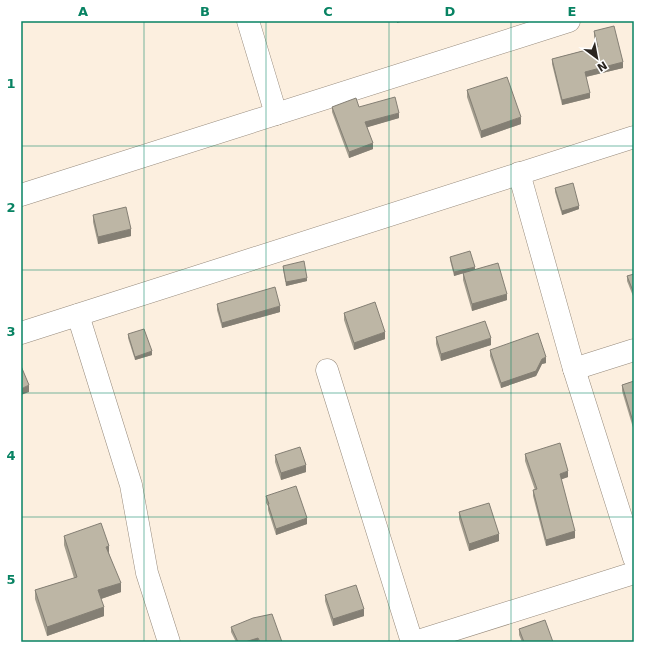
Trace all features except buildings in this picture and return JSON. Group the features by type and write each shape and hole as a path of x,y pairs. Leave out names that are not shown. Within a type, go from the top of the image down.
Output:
{"street":[{"path":"248,21 276,114"},
{"path":"21,195 569,21"},
{"path":"21,333 634,137"},
{"path":"519,173 574,369 634,558"},
{"path":"78,315 131,485 148,573 169,642"},
{"path":"574,369 634,350"},
{"path":"327,370 412,642"},
{"path":"415,642 634,573"}]}
